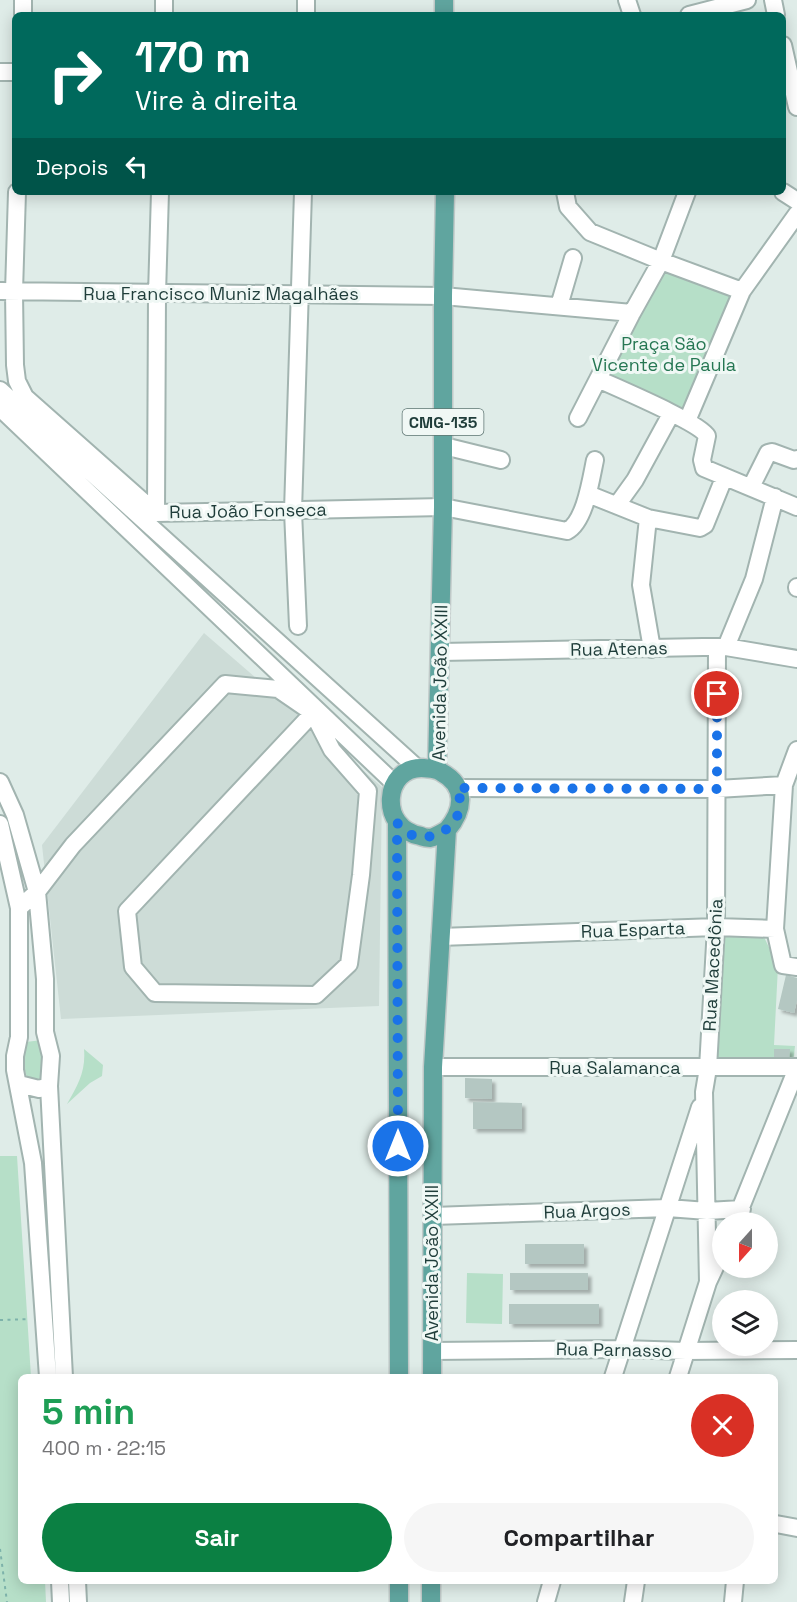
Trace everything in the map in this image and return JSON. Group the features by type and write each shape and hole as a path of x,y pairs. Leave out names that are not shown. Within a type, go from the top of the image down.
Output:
{"main road":[{"name":"Avenida João XXIII","path":"432,1374 433,1067 447,830 457,818 461,803 457,788 449,776 437,769 444,446 442,296 445,195"},
{"path":"437,769 417,768 403,775 395,784 390,797 391,811 397,823 411,835 430,838 447,830"},
{"name":"Avenida João XXIII","path":"397,823 399,1374"},
{"path":"399,1584 399,1602"},
{"path":"431,1584 431,1602"}],"street":[{"path":"701,12 747,0"},
{"path":"786,58 797,107"},
{"path":"7,291 17,195"},
{"path":"156,513 160,195"},
{"path":"298,626 293,511 303,195"},
{"path":"566,195 568,207 590,232 742,291"},
{"path":"578,418 661,261 686,195"},
{"path":"617,505 679,417 742,291 797,214"},
{"path":"559,306 573,258"},
{"name":"Rua Francisco Muniz Magalhães","path":"7,291 442,296 632,313"},
{"name":"Rua João Fonseca","path":"7,291 16,381 25,397 156,513 443,507 567,531 572,528 588,494"},
{"path":"598,379 679,417 706,434 702,465 724,478 797,507"},
{"path":"0,390 417,768"},
{"path":"0,408 395,784"},
{"path":"444,446 501,460"},
{"path":"750,487 768,453 797,459"},
{"path":"595,460 588,494 648,518 703,527 724,478"},
{"path":"722,647 754,579 775,497"},
{"path":"648,518 641,585 652,649"},
{"name":"Rua Atenas","path":"440,652 722,647 797,660"},
{"name":"Rua Macedônia","path":"708,1282 704,1092 708,1068 716,927 717,789 722,647"},
{"path":"20,908 37,892 73,845 225,684 278,690 314,713 332,750 368,791 349,964 316,994 155,993 133,967 127,911 314,713"},
{"path":"797,750 784,786 776,929 783,965 797,967"},
{"path":"0,782 15,815 37,892 45,979 45,1032 51,1056 49,1086 53,1342 48,1374"},
{"path":"457,788 717,789 784,786"},
{"path":"0,824 20,908 19,1037 14,1063 33,1163 53,1342 63,1374"},
{"name":"Rua Esparta","path":"440,938 716,927 776,929"},
{"path":"19,1037 29,1032 45,1032"},
{"name":"Rua Salamanca","path":"433,1067 797,1068"},
{"path":"741,1212 797,1068"},
{"path":"19,1084 39,1089 49,1086"},
{"path":"614,1374 704,1092"},
{"name":"Rua Argos","path":"433,1216 668,1208 713,1212"},
{"path":"679,1374 712,1273"},
{"name":"Rua Parnasso","path":"432,1351 797,1350"},
{"path":"778,1524 797,1528"},
{"path":"60,1584 61,1602"},
{"path":"77,1584 78,1602"},
{"path":"546,1602 551,1584"},
{"path":"633,1602 636,1584"},
{"path":"733,1602 735,1584"}],"path":[{"path":"0,1320 32,1319"},
{"path":"0,1549 7,1602"}],"shaded area":[{"path":"204,633 382,787 379,1006 61,1019 42,845"}],"green space":[{"name":"Praça São Vicente de Paula","path":"661,261 742,291 687,421 598,379"},
{"path":"719,931 762,933 778,966 774,1045 795,1046 793,1064 713,1065"},
{"path":"42,1040 46,1080 27,1077 21,1059 26,1042"},
{"path":"84,1049 103,1065 102,1076 90,1083 67,1104 80,1078 84,1064"},
{"path":"0,1156 17,1156 31,1374 18,1374 18,1584 45,1584 46,1602 0,1602"},
{"path":"467,1273 503,1274 502,1324 466,1323"}],"building":[{"path":"786,975 797,978 797,1000 794,1013 778,1009"},
{"path":"774,1049 790,1049 789,1062 774,1062"},
{"path":"465,1078 492,1079 492,1099 465,1098"},
{"path":"473,1102 522,1103 522,1129 473,1129"},
{"path":"525,1244 584,1244 584,1264 525,1264"},
{"path":"510,1273 588,1273 588,1290 510,1290"},
{"path":"509,1304 599,1304 599,1324 509,1324"}],"route":[{"path":"398,1146 397,823 411,835 430,838 447,830 457,818 461,803 457,788 717,789 717,694"}]}
